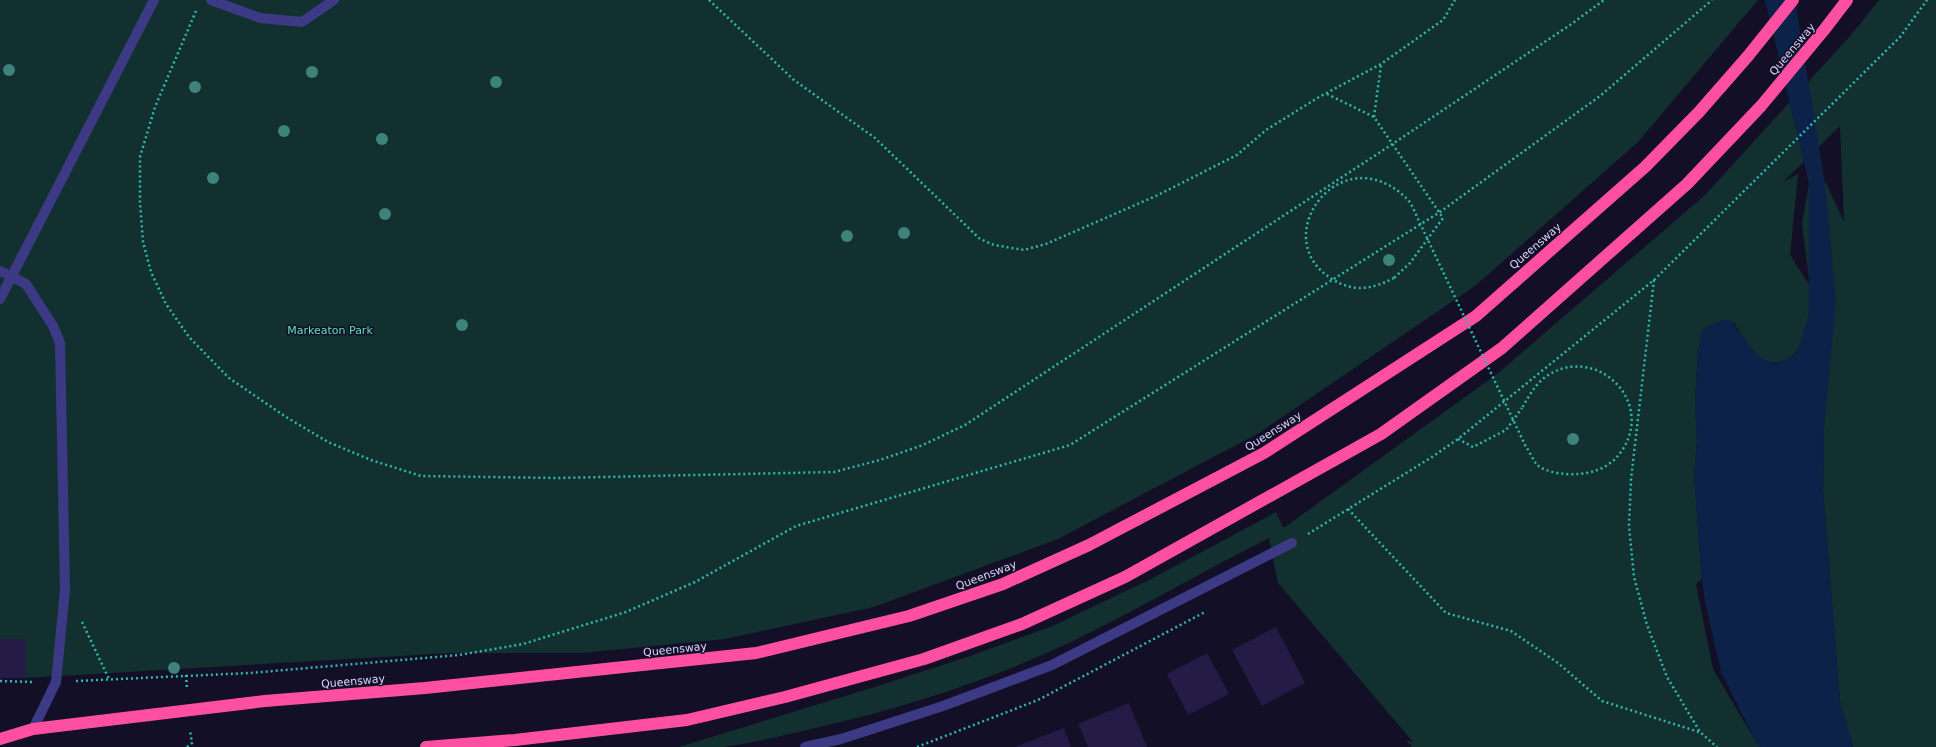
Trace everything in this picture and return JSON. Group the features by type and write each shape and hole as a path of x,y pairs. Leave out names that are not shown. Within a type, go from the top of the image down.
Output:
{"highway":[{"name":"Queensway","path":"0,739 33,730 265,701 425,688 756,653 909,616 1003,584 1089,545 1264,453 1476,316 1645,167 1699,112 1748,56 1793,0"},
{"name":"Queensway","path":"426,747 515,743 687,720 785,697 924,659 1022,624 1125,577 1381,434 1502,348 1687,184 1761,106 1847,0"}],"street":[{"path":"0,299 154,0"},
{"path":"211,0 260,18 302,22 334,0"},
{"path":"0,271 26,284 53,326 60,343 65,590 56,682 33,730"},
{"path":"805,747 841,739 943,706 1052,665 1292,543"}],"path":[{"path":"709,0 794,80 875,138 980,239 1007,248 1024,250 1046,244 1156,196 1237,155 1266,130 1381,64 1443,20 1455,0"},
{"path":"198,7 155,107 140,157 140,202 143,242 151,272 166,304 189,337 229,378 286,417 328,442 371,460 421,476 557,478 834,472 880,460 923,445 965,425 1394,143 1570,25 1604,0"},
{"path":"0,681 56,682 250,673 459,656 523,644 626,612 695,582 796,526 1070,445 1440,212 1600,96 1712,0"},
{"path":"1292,543 1458,439 1654,280 1900,37 1927,0"},
{"path":"1374,117 1381,64"},
{"path":"1327,94 1374,117 1394,143 1444,218 1410,263 1394,278 1378,286 1359,288 1341,284 1325,274 1313,260 1307,243 1307,226 1310,214 1322,194 1337,184 1353,179 1370,179 1387,184 1407,199 1418,219 1526,447 1538,465 1555,473 1573,474 1590,473 1606,467 1619,456 1628,441 1632,424 1630,406 1622,389 1610,376 1594,369 1576,366 1558,370 1543,379 1532,392 1522,408 1506,430 1473,447 1458,439"},
{"path":"1654,280 1631,479 1630,526 1634,577 1647,625 1667,677 1700,732 1717,747"},
{"path":"1348,509 1446,613 1511,631 1558,663 1602,702 1700,732"},
{"path":"65,590 78,612 110,679"}],"green space":[{"name":"Markeaton Park","path":"0,0 1758,0 1638,142 1475,286 1259,433 1058,539 874,607 725,639 582,653 452,653 26,678 0,678"},
{"path":"1879,0 1936,0 1936,747 1853,747 1840,702 1823,490 1824,428 1835,301 1809,312 1804,335 1798,349 1793,355 1780,362 1774,363 1763,360 1751,348 1734,323 1720,321 1702,330 1698,354 1695,401 1697,441 1694,475 1702,579 1696,584 1713,669 1755,740 1761,747 1412,747 1406,740 1413,742 1278,583 1269,538 1081,637 1018,665 954,689 922,700 856,718 761,740 724,747 679,747 881,685 970,656 1050,627 1153,578 1276,512 1283,527 1285,527 1497,374 1705,195 1851,35","holes":["1840,126 1844,222 1826,183 1809,184 1802,224 1810,286 1790,255 1798,174 1783,182"]}],"water":[{"path":"1765,0 1795,0 1825,183 1836,301 1824,428 1823,490 1840,702 1853,747 1761,747 1755,740 1721,672 1705,602 1702,579 1694,475 1697,441 1695,401 1698,354 1702,330 1720,321 1730,320 1758,356 1774,364 1785,361 1793,356 1801,343 1809,312 1809,184"}],"building":[{"path":"1276,627 1305,683 1262,706 1232,650"},
{"path":"0,639 26,639 26,678 0,678"},
{"path":"1207,653 1229,694 1188,715 1167,674"},
{"path":"1129,703 1147,747 1088,747 1078,724"},
{"path":"1064,728 1071,747 1015,747"}]}
